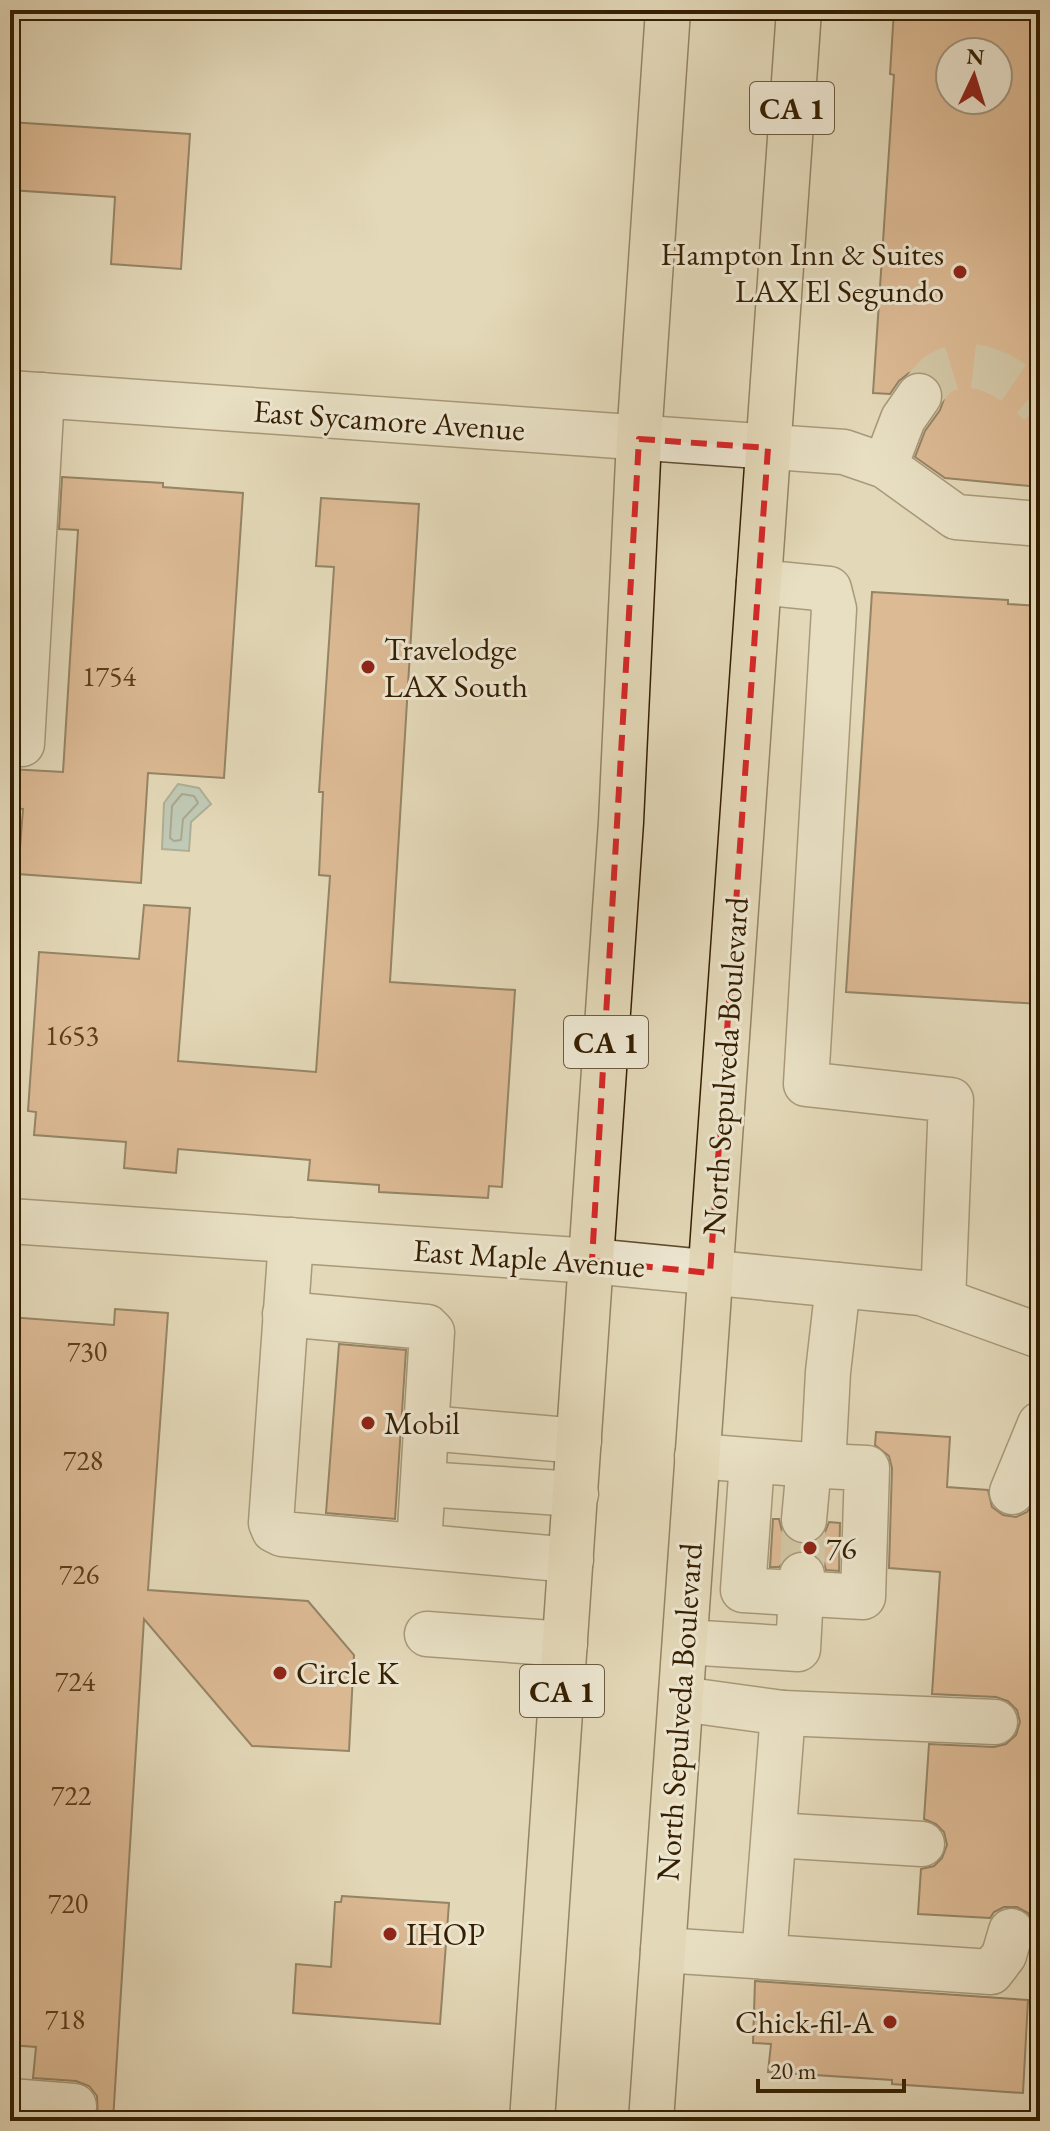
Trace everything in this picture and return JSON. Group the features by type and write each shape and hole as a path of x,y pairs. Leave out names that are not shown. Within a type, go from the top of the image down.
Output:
{"highway":[{"name":"CA 1","path":"532,2121 621,822 639,439 668,10"},
{"name":"North Sepulveda Boulevard","path":"651,2121 799,10"}],"street":[{"name":"East Sycamore Avenue","path":"26,394 844,452 885,466 956,517 1040,524"},
{"path":"22,744 26,394"},
{"path":"885,466 903,419 919,396"},
{"path":"759,582 829,589 834,609 806,1084 951,1100 943,1301"},
{"name":"East Maple Avenue","path":"10,1221 592,1261 921,1293 1040,1336"},
{"path":"291,1240 271,1523 274,1530 282,1534 571,1560"},
{"path":"804,1520 816,1465 838,1285"},
{"path":"285,1314 427,1327 432,1332 419,1545"},
{"path":"1012,1492 1040,1424"},
{"path":"428,1428 579,1441"},
{"path":"697,1456 867,1468 863,1597 801,1584 743,1590 752,1461"},
{"path":"424,1484 576,1494"},
{"path":"685,1642 798,1649 801,1584"},
{"path":"427,1634 565,1644"},
{"path":"681,1699 783,1713 995,1722"},
{"path":"764,1957 783,1713"},
{"path":"774,1835 922,1844"},
{"path":"663,1950 991,1972 1004,1955 1011,1931"},
{"path":"10,2101 74,2106 73,2121"}],"highlighted area":[{"path":"639,439 768,448 710,1273 592,1261"}],"water":[{"path":"178,784 199,788 211,804 191,822 189,851 162,849 164,803"}],"building":[{"name":"Hampton Inn & Suites LAX El Segundo","path":"894,10 1040,10 1040,487 945,478 915,457 925,431 944,399 941,385 933,375 920,371 909,373 890,394 873,393 894,75 890,74"},
{"path":"10,122 190,134 181,269 111,264 115,197 10,190"},
{"path":"62,477 163,483 163,487 243,493 224,778 148,773 141,883 18,874 23,809 10,808 10,769 63,772 78,530 59,529"},
{"path":"321,498 419,504 390,982 515,990 502,1187 489,1186 488,1198 379,1192 379,1185 308,1180 310,1160 178,1149 176,1173 124,1168 126,1142 34,1135 36,1112 28,1111 39,952 139,959 144,905 190,908 178,1061 316,1072 330,876 319,875 323,792 319,792 334,567 316,566"},
{"path":"872,592 1008,600 1008,604 1040,606 1040,1004 846,992"},
{"path":"115,1309 168,1313 148,1590 308,1601 354,1655 349,1751 252,1746 144,1619 113,2121 98,2121 97,2096 89,2086 76,2081 33,2078 36,2047 10,2045 10,1317 114,1325"},
{"path":"339,1344 406,1350 395,1519 326,1513"},
{"path":"876,1432 950,1437 947,1487 988,1490 992,1507 1003,1515 1016,1517 1027,1512 1040,1494 1040,1921 1033,1921 1028,1913 1017,1907 1004,1907 990,1918 918,1914 921,1869 934,1866 942,1858 947,1845 944,1832 924,1819 929,1744 994,1747 1006,1744 1016,1735 1020,1722 1017,1710 1008,1701 996,1697 932,1694 940,1572 889,1568 892,1468 889,1456 875,1445"},
{"path":"773,1519 779,1519 782,1531 789,1540 803,1545 815,1542 824,1535 829,1522 840,1523 839,1571 826,1570 816,1555 804,1550 790,1553 779,1567 770,1567"},
{"name":"IHOP","path":"342,1896 449,1903 440,2024 293,2013 296,1964 331,1967 335,1902 341,1902"},
{"name":"Chick-fil-A","path":"755,1981 1028,2000 1023,2093 768,2072 771,2044 753,2043"}],"tunnel":[{"path":"919,396 940,373 967,366 994,372 1040,405"},
{"path":"802,1575 804,1520"}],"place":[{"name":"Hampton Inn & Suites LAX El Segundo","path":"960,272"},
{"name":"Travelodge LAX South","path":"368,667"},
{"name":"Mobil","path":"368,1423"},
{"name":"76","path":"810,1548"},
{"name":"Circle K","path":"280,1673"},
{"name":"IHOP","path":"390,1934"},
{"name":"Chick-fil-A","path":"890,2022"}]}
